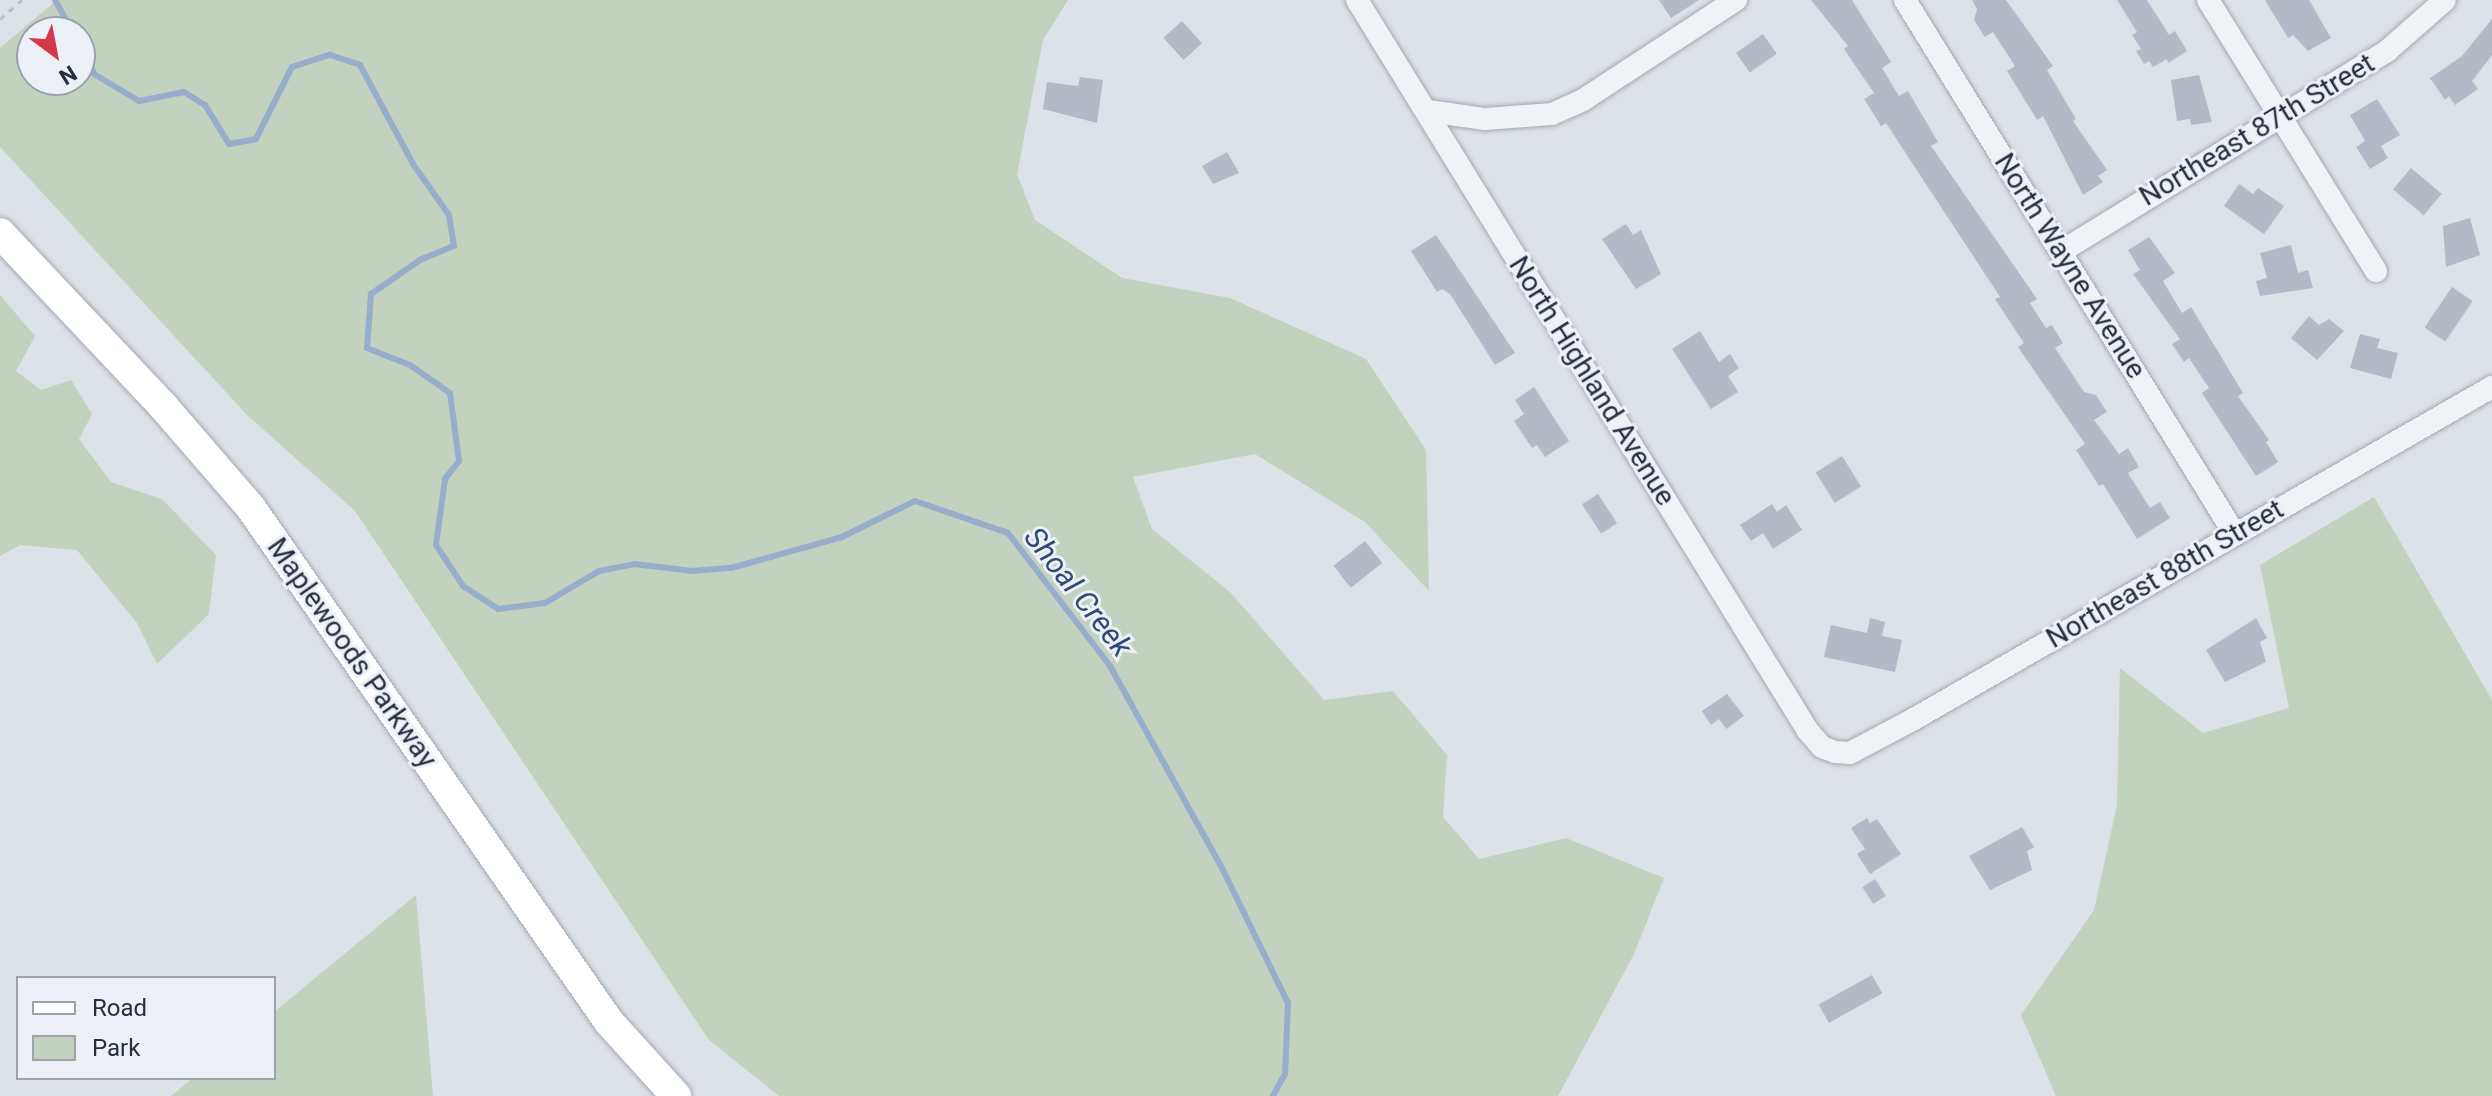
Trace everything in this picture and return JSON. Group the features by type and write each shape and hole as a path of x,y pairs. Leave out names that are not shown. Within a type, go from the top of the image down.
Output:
{"main road":[{"name":"Maplewoods Parkway","path":"0,233 163,406 251,508 609,1022 676,1096"}],"street":[{"name":"North Highland Avenue","path":"1357,0 1808,731 1822,747 1835,752"},
{"path":"1428,111 1485,119 1552,114 1583,100 1736,0"},
{"name":"North Wayne Avenue","path":"1905,0 2234,533"},
{"path":"2208,0 2376,271"},
{"name":"Northeast 87th Street","path":"2062,251 2279,114 2387,51 2445,0"},
{"name":"Northeast 88th Street","path":"1835,752 1850,753 1914,719 2492,387"}],"path":[{"path":"0,19 22,0"}],"green space":[{"path":"57,0 1068,0 1043,40 1017,174 1035,220 1122,278 1230,298 1366,359 1426,450 1429,591 1365,522 1255,454 1133,477 1152,529 1231,593 1324,700 1393,691 1447,755 1443,817 1479,859 1566,838 1664,878 1634,954 1558,1096 779,1096 709,1040 355,511 247,415 0,147 0,48 16,35 16,96 96,96 96,16 38,16"},
{"path":"0,295 35,336 16,371 41,390 71,380 92,414 79,439 111,482 162,499 216,555 209,614 157,664 137,623 77,550 20,545 0,556"},
{"path":"2374,497 2492,700 2492,1096 2056,1096 2021,1015 2094,910 2117,805 2120,668 2203,733 2289,708 2260,565"},
{"path":"416,895 433,1096 171,1096 191,1080 276,1080 276,1010"}],"building":[{"path":"1659,0 1699,0 1671,18"},
{"path":"1811,0 1852,0 1891,62 1882,68 1899,96 1908,91 1938,142 1931,146 2037,299 2030,303 2046,328 2052,325 2063,343 2055,348 2084,392 2096,395 2107,412 2094,420 2119,454 2128,448 2139,467 2128,473 2150,508 2160,502 2170,518 2137,539 2103,484 2099,486 2076,450 2085,444 2018,347 2024,343 1995,299 2000,297 1886,123 1881,126 1864,99 1874,93 1844,49 1848,46"},
{"path":"1972,0 2006,0 2053,66 2047,70 2076,119 2073,121 2107,170 2098,176 2103,182 2083,195 2043,116 2037,120 2007,71 2015,66 1993,32 1985,37 1974,20 1977,9"},
{"path":"2117,0 2147,0 2169,35 2175,31 2187,51 2168,63 2167,59 2153,67 2149,61 2144,64 2136,51 2141,49 2132,35 2137,32"},
{"path":"2265,0 2309,0 2331,38 2308,51 2293,35 2288,38"},
{"path":"2492,19 2492,55 2472,81 2478,89 2455,105 2449,96 2445,100 2430,78 2462,56"},
{"path":"1182,21 1202,43 1183,60 1163,38"},
{"path":"1763,34 1777,54 1750,73 1736,53"},
{"path":"2199,75 2212,122 2191,125 2190,119 2177,121 2171,80"},
{"path":"1080,77 1103,80 1097,123 1043,109 1047,82 1078,86"},
{"path":"2377,99 2400,135 2381,146 2388,158 2370,169 2356,147 2365,141 2350,115"},
{"path":"1227,152 1239,173 1213,184 1202,166"},
{"path":"2411,168 2442,194 2424,215 2393,189"},
{"path":"2239,184 2253,194 2258,188 2284,206 2264,234 2224,206"},
{"path":"2470,218 2480,255 2446,267 2443,226"},
{"path":"1626,224 1633,235 1641,230 1661,274 1636,289 1602,239"},
{"path":"1436,235 1515,353 1495,365 1450,294 1442,289 1437,292 1411,251"},
{"path":"2149,237 2175,273 2163,281 2182,313 2191,307 2243,393 2238,396 2269,440 2266,442 2278,462 2256,476 2202,393 2209,388 2189,358 2184,362 2172,344 2180,339 2133,274 2140,270 2128,250"},
{"path":"2291,245 2298,273 2308,270 2313,288 2260,296 2256,281 2267,278 2260,253"},
{"path":"2452,287 2473,301 2445,342 2425,328"},
{"path":"2309,316 2319,325 2329,319 2344,331 2317,360 2291,338"},
{"path":"1700,331 1719,362 1730,354 1739,368 1728,376 1738,392 1711,409 1672,349"},
{"path":"2360,334 2380,339 2377,348 2398,353 2391,379 2350,368"},
{"path":"1534,387 1569,441 1545,457 1537,445 1532,448 1514,421 1524,414 1515,400"},
{"path":"1842,456 1861,487 1835,503 1816,472"},
{"path":"1598,494 1617,523 1601,534 1582,504"},
{"path":"1772,504 1777,512 1786,505 1802,530 1773,549 1763,533 1751,541 1740,525"},
{"path":"1365,541 1382,563 1351,588 1333,566"},
{"path":"1870,618 1885,622 1882,636 1902,640 1895,672 1824,657 1831,625 1867,633"},
{"path":"2256,618 2267,638 2260,642 2266,662 2225,682 2206,650"},
{"path":"1727,694 1744,716 1726,729 1719,719 1711,725 1702,711"},
{"path":"1867,818 1870,823 1877,819 1901,854 1870,874 1857,854 1865,849 1851,828"},
{"path":"2022,827 2034,847 2027,851 2032,870 1990,890 1969,856"},
{"path":"1875,879 1886,896 1873,904 1862,887"},
{"path":"1872,975 1882,993 1829,1023 1819,1005"}],"waterway":[{"name":"Shoal Creek","path":"55,0 64,16"},
{"name":"Shoal Creek","path":"96,75 139,101 184,92 205,105 229,144 256,139 292,67 330,55 360,65 413,164 449,215 454,246 420,260 371,294 367,348 410,365 450,393 459,461 445,479 436,545 463,586 498,609 545,603 599,571 634,564 693,571 731,568 842,537 915,501 1008,533 1110,666 1223,870 1288,1003 1285,1074 1273,1096"}]}
